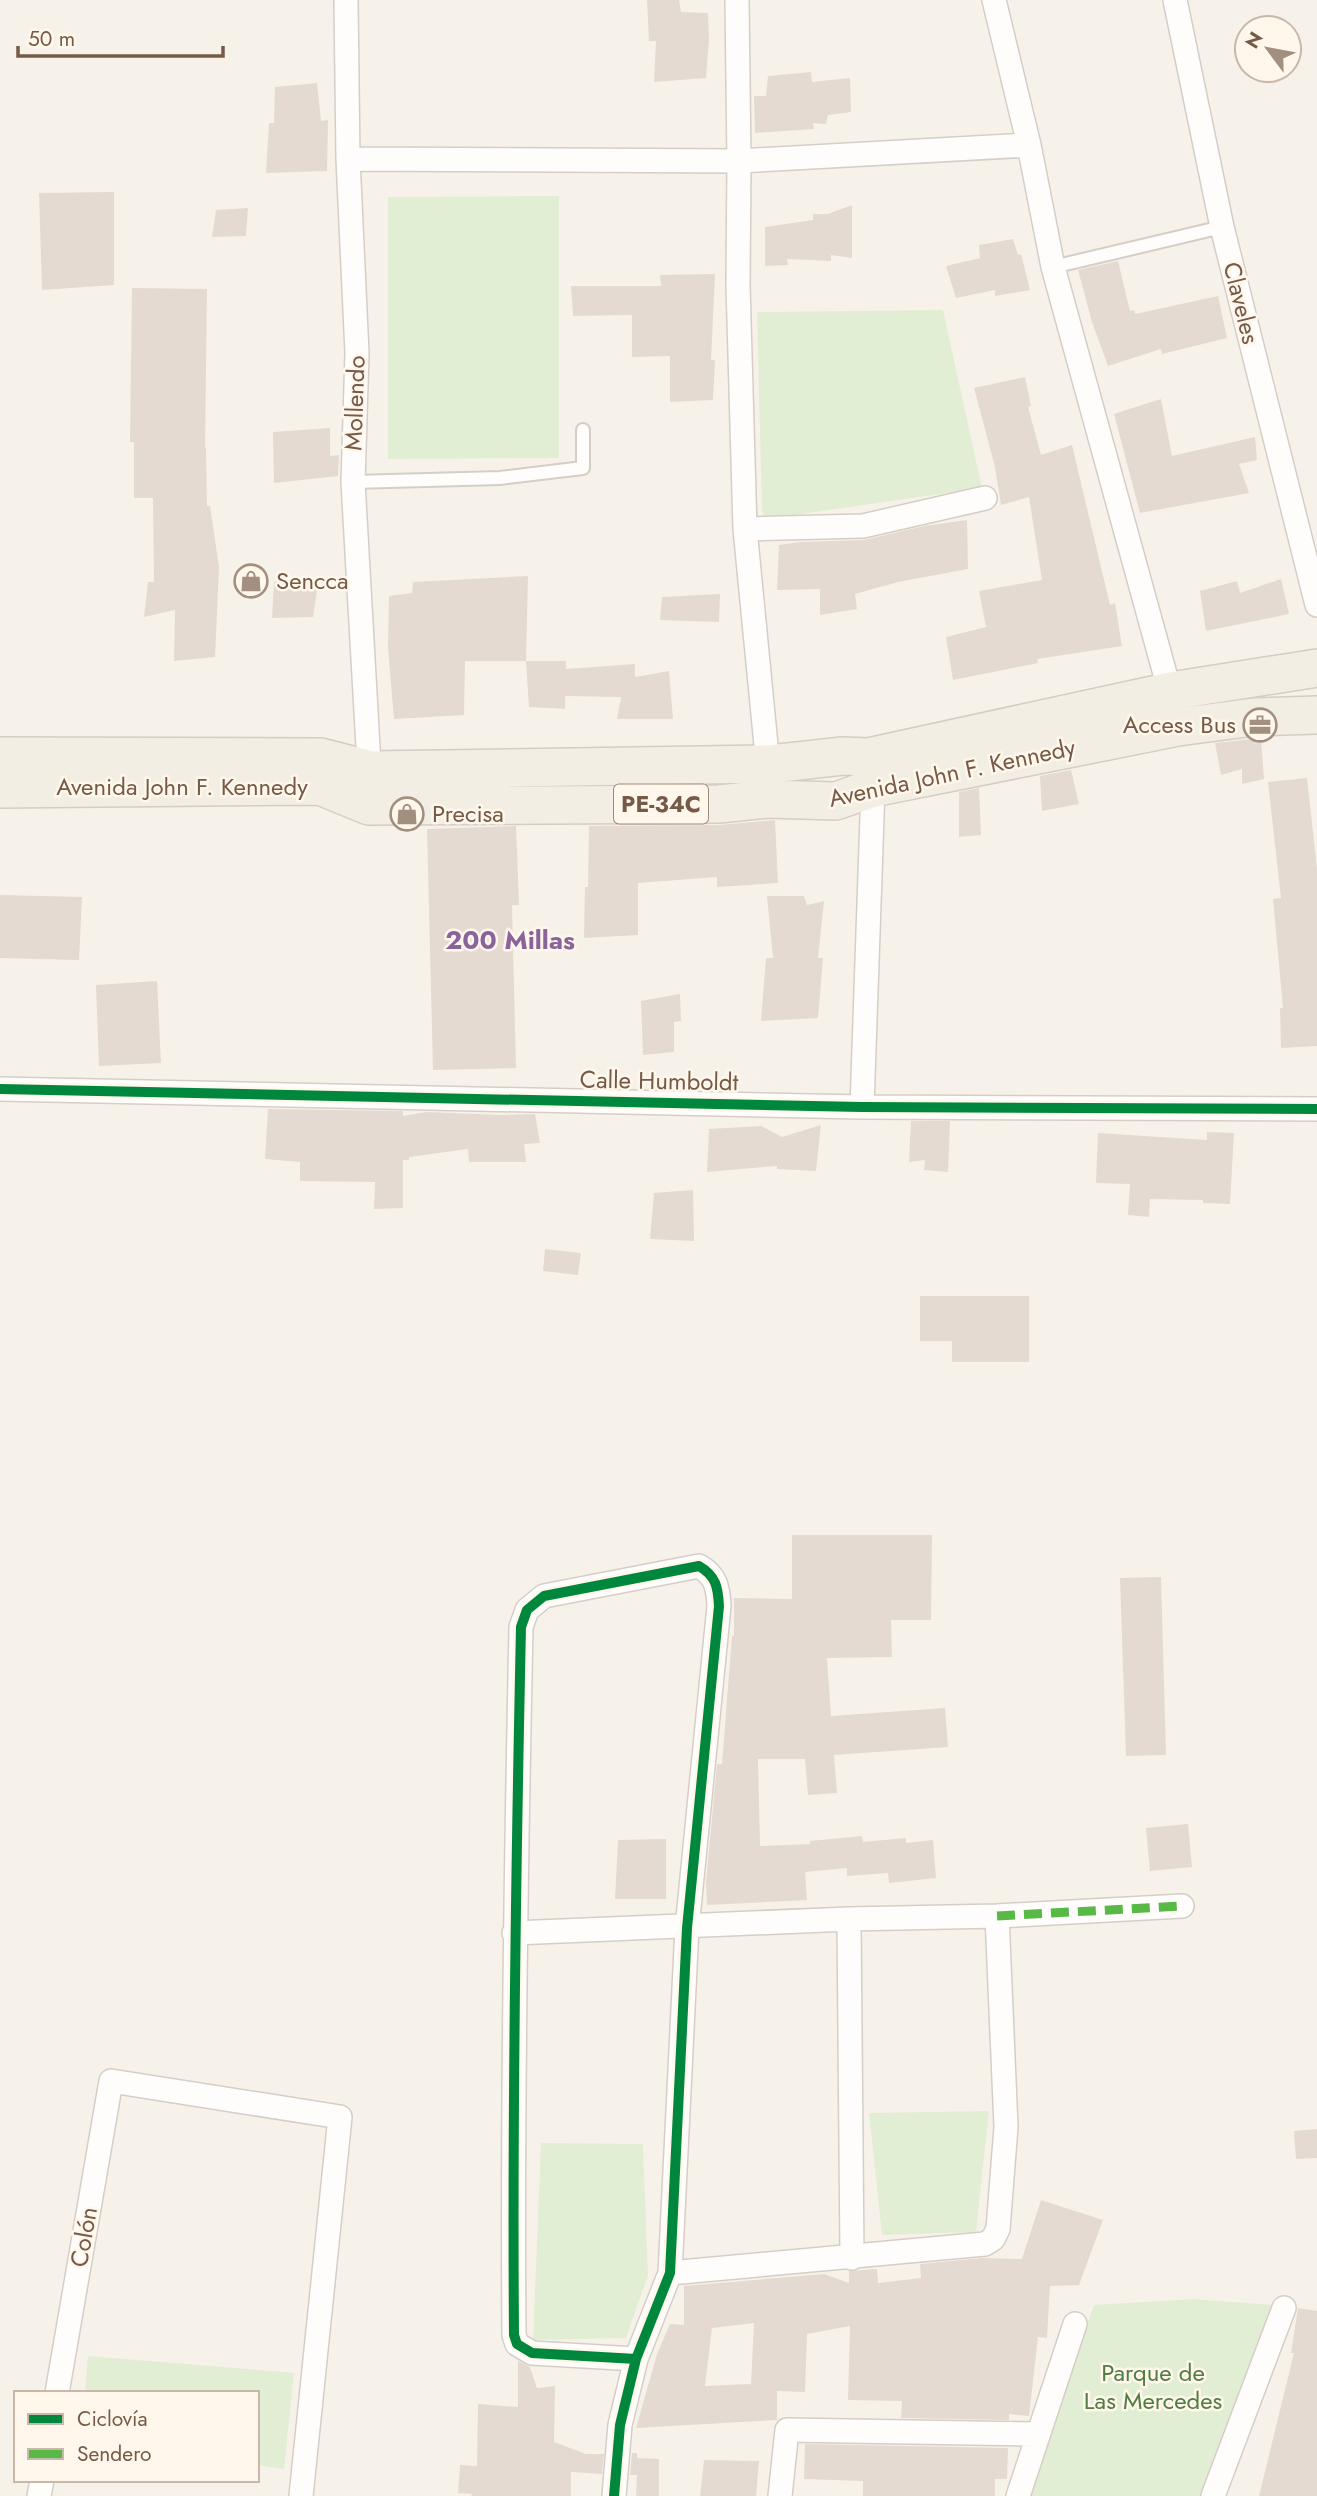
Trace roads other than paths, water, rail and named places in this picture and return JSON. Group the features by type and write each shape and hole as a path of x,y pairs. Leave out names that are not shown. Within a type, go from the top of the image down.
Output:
{"main road":[{"name":"Avenida John F. Kennedy","path":"871,773 1171,691 1317,668"},
{"name":"Avenida John F. Kennedy","path":"0,756 320,786 369,806 719,804 769,781 843,756 871,773 1254,717 1317,715"},
{"name":"Avenida John F. Kennedy","path":"0,789 320,757 371,770 769,781"}],"street":[{"name":"Mollendo","path":"345,0 348,159 357,353 353,482 371,770 369,806"},
{"path":"737,0 738,285 745,529 769,781"},
{"path":"994,0 1029,145 1053,267 1171,691 1178,727"},
{"name":"Claveles","path":"1175,0 1222,227 1317,605"},
{"path":"348,159 739,161 1029,145"},
{"path":"745,529 863,526 985,498"},
{"path":"862,1107 871,773"},
{"name":"Calle Humboldt","path":"0,1088 862,1107 1317,1109"},
{"path":"614,2496 620,2425 636,2359 670,2273 687,1928 719,1606 717,1585 710,1573 699,1566 544,1596 527,1609 521,1627 514,1933 514,2335 517,2344 532,2353 636,2359"},
{"path":"514,1933 687,1928 849,1919 996,1916 1182,1906"},
{"path":"670,2273 985,2244 993,2239 998,2229 1006,2127 996,1916"},
{"path":"849,1919 852,2258"},
{"name":"Colón","path":"57,2391 111,2081 340,2117 301,2496"},
{"path":"1213,2496 1284,2308"},
{"path":"1018,2496 1075,2324"},
{"path":"780,2496 787,2430 1038,2434"}],"lane":[{"path":"1053,267 1222,227"},
{"path":"353,482 500,478 583,468 583,430"}],"place":[{"name":"Sencca","path":"251,581"},
{"name":"Access Bus","path":"1260,725"},
{"name":"Precisa","path":"407,814"}],"district":[{"name":"200 Millas","path":"510,940"}],"park label":[{"name":"Parque de Las Mercedes","path":"1153,2387"}]}
